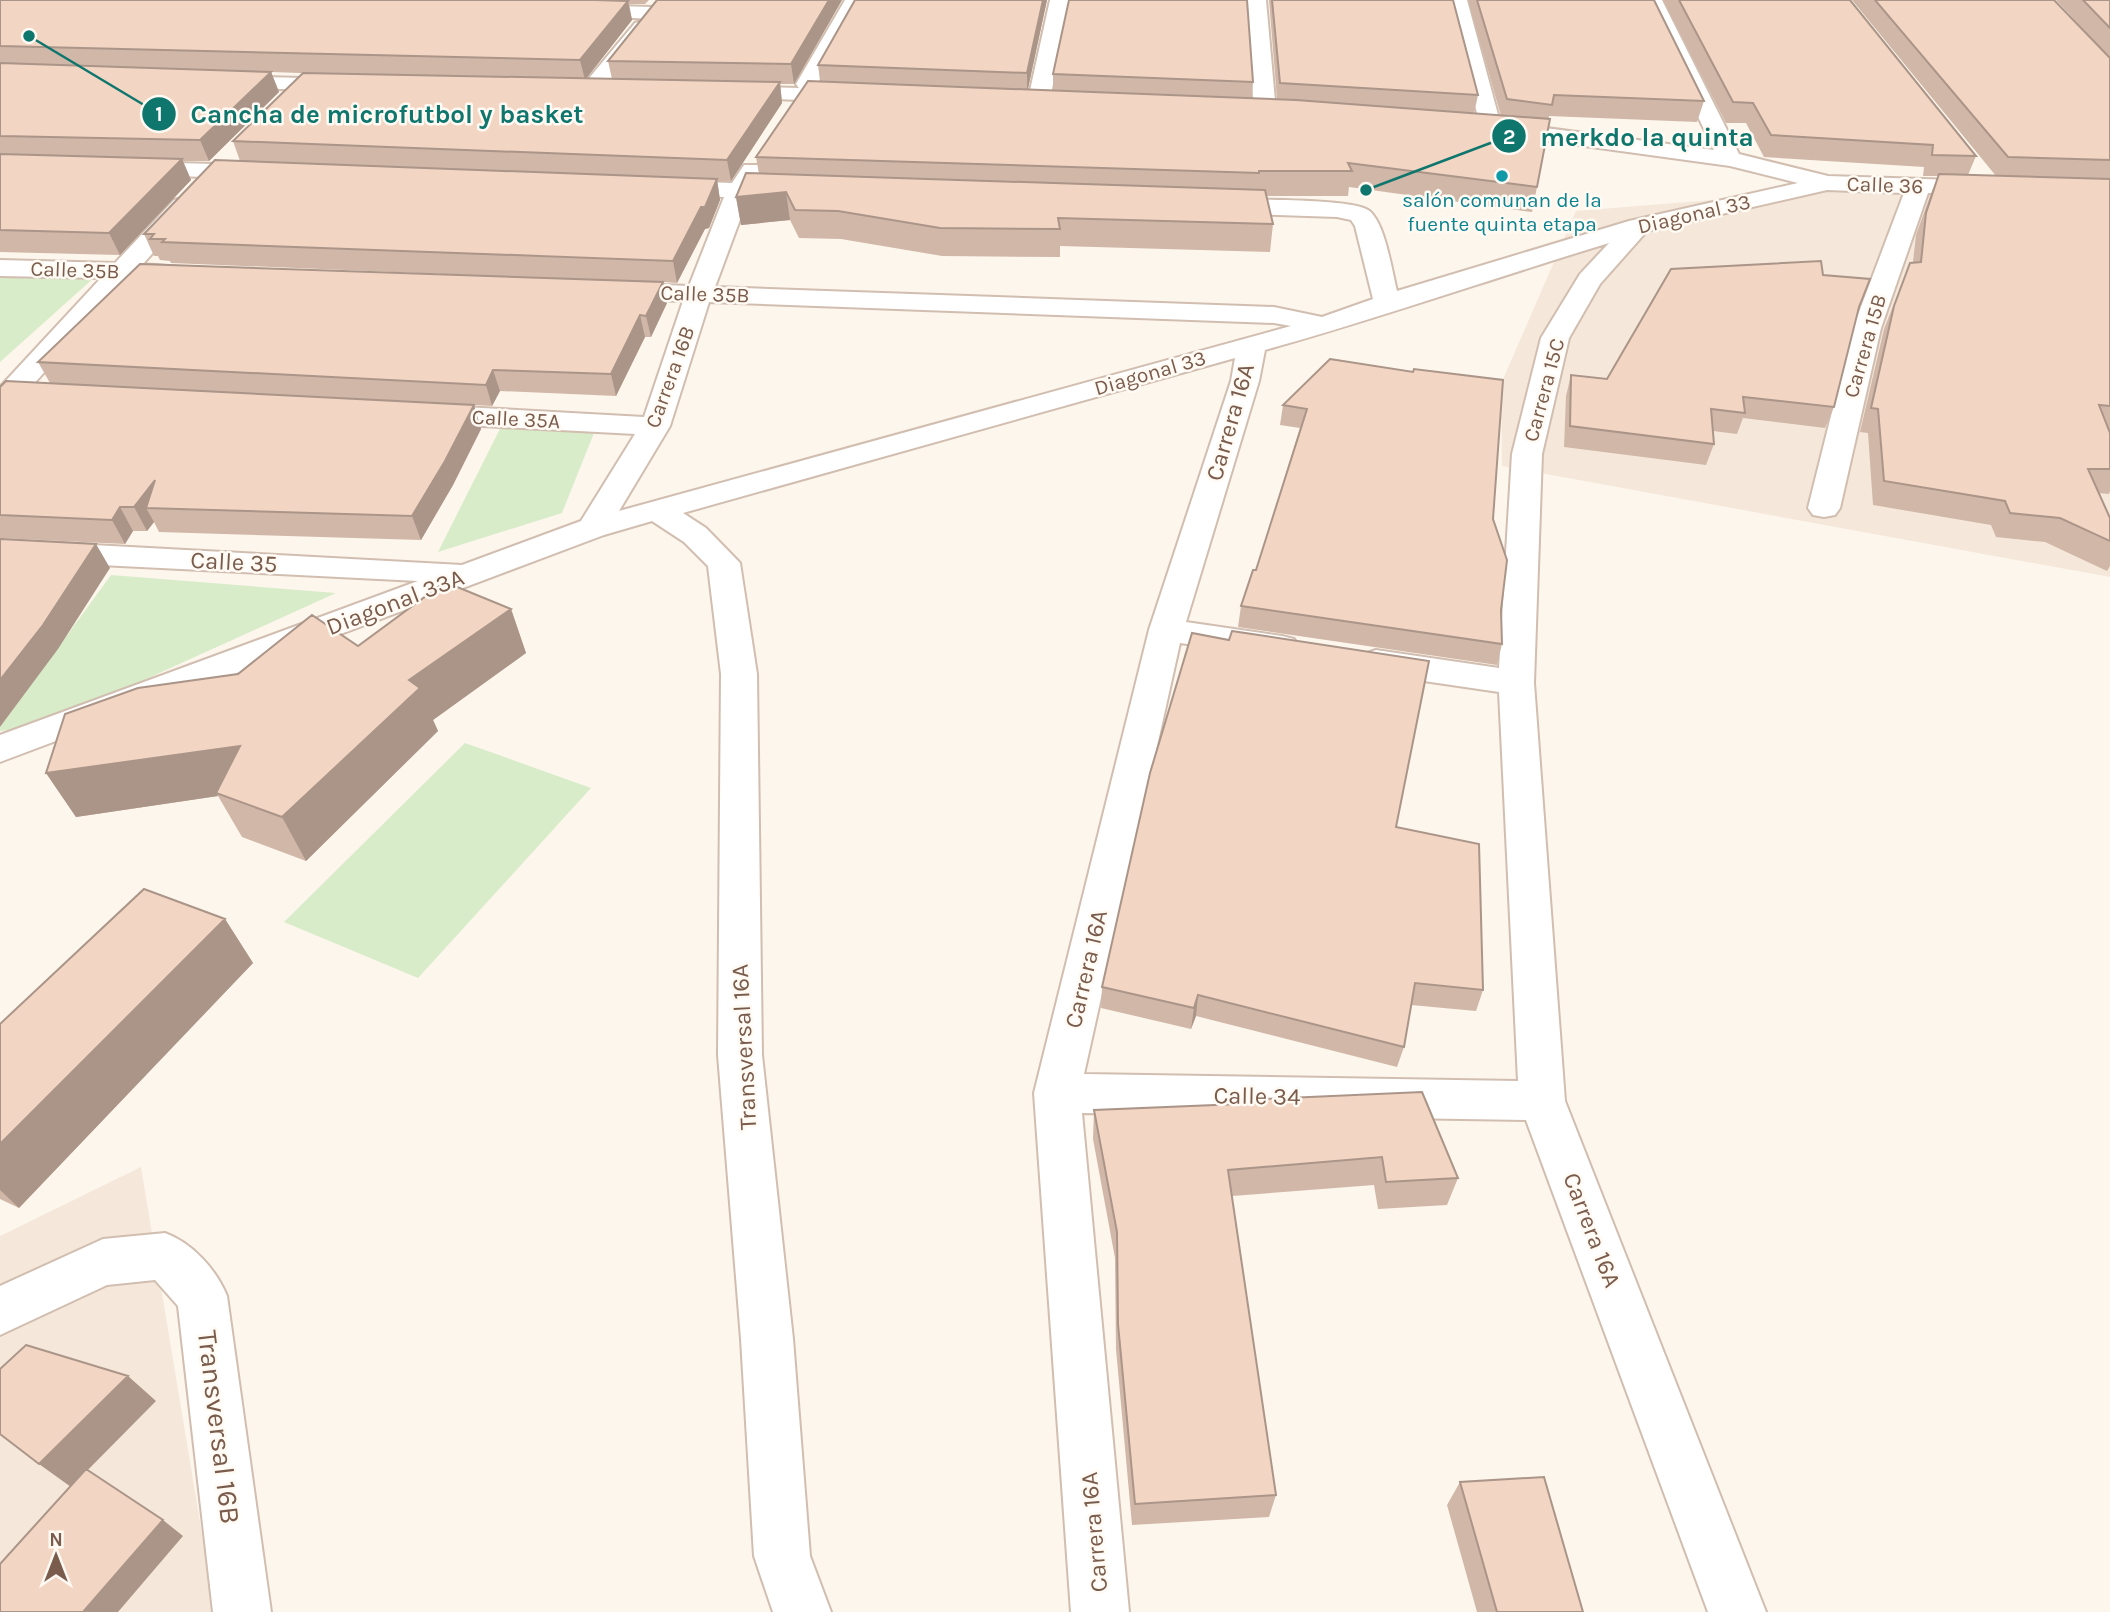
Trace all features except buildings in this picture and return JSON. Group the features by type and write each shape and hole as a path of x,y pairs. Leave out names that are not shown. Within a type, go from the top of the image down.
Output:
{"street":[{"path":"795,105 855,0"},
{"path":"1038,104 1060,0"},
{"path":"1256,0 1265,112"},
{"path":"1457,0 1490,127"},
{"path":"1653,0 1730,159"},
{"path":"555,10 657,6"},
{"path":"593,88 657,6"},
{"path":"207,81 372,85"},
{"path":"284,104 303,85"},
{"path":"566,88 621,89"},
{"path":"704,91 795,105 871,97"},
{"path":"1010,103 1064,105"},
{"path":"1239,111 1292,113"},
{"path":"1464,125 1730,159 1828,183"},
{"name":"Carrera 16B","path":"593,528 655,426 699,294 739,191 767,148"},
{"path":"13,396 122,271 235,152"},
{"name":"Calle 36","path":"1828,183 1997,188 1973,167"},
{"path":"108,169 285,173"},
{"name":"Diagonal 33","path":"593,528 1325,325 1387,303 1638,226 1828,183"},
{"path":"642,187 808,193"},
{"name":"Carrera 15B","path":"1824,508 1867,328 1918,187"},
{"path":"1198,206 1337,210 1359,215 1367,225 1387,303"},
{"name":"Carrera 15C","path":"1527,454 1555,338 1589,281 1638,226"},
{"name":"Calle 35B","path":"0,268 205,274"},
{"name":"Calle 35B","path":"589,289 1274,315 1325,325"},
{"name":"Carrera 16A","path":"1100,1612 1057,1093 1166,630 1245,381 1252,344"},
{"name":"Calle 35A","path":"403,413 655,426"},
{"name":"Carrera 16A","path":"1527,454 1516,683 1542,1101 1737,1612"},
{"name":"Transversal 16A","path":"657,511 695,535 724,563 739,674 740,1055 767,1339 782,1556 802,1612"},
{"name":"Diagonal 33A","path":"0,749 593,528"},
{"name":"Calle 35","path":"0,550 469,574"},
{"path":"1166,630 1516,683"},
{"name":"Calle 34","path":"1057,1093 1542,1101"},
{"name":"Transversal 16B","path":"0,1311 103,1262 166,1256 202,1296 242,1612"}],"shaded area":[{"path":"1846,189 2110,200 2110,577 1502,466 1501,384 1576,211"},
{"path":"141,1167 215,1612 0,1612 0,1236"}],"green space":[{"path":"0,271 96,276 0,362"},
{"path":"505,419 598,423 562,513 438,552"},
{"path":"111,575 336,593 38,728 0,731 0,727"},
{"path":"465,743 591,788 418,978 284,922"}],"place":[{"name":"Cancha de microfutbol y basket","path":"29,36"},
{"name":"salón comunan de la fuente quinta etapa","path":"1502,176"},
{"name":"merkdo la quinta","path":"1366,190"}]}
